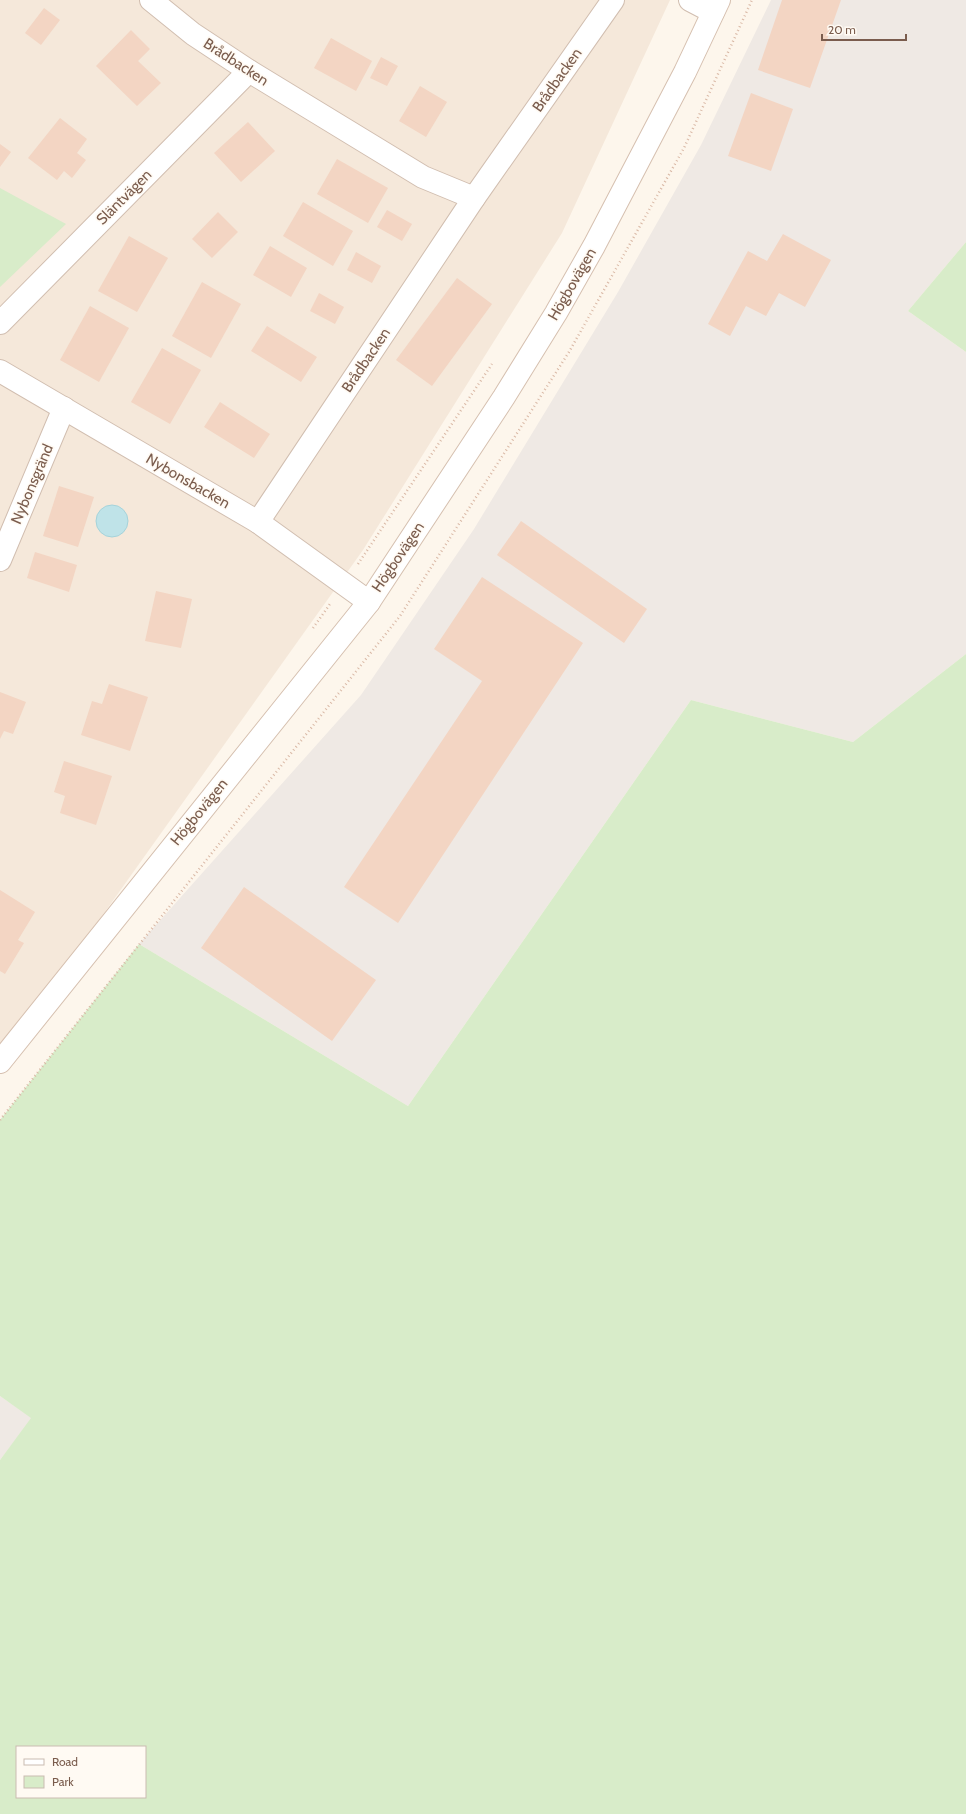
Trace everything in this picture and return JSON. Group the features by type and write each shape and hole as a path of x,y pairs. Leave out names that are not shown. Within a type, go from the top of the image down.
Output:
{"street":[{"name":"Brådbacken","path":"151,0 193,34 249,71 423,177 474,198"},
{"name":"Brådbacken","path":"258,522 474,198 613,0"},
{"path":"690,0 716,6"},
{"name":"Högbovägen","path":"0,1062 369,602 504,398 556,313 594,246 685,72 716,6"},
{"name":"Släntvägen","path":"0,323 249,71"},
{"name":"Nybonsbacken","path":"0,371 258,522 369,602"},
{"name":"Nybonsgränd","path":"0,560 64,408"}],"path":[{"path":"311,630 344,584 494,362"}],"shaded area":[{"path":"0,0 670,0 562,233 363,550 0,1059"},
{"path":"771,0 966,0 966,242 908,311 966,352 966,654 853,742 691,700 408,1106 139,944 361,695 474,529 618,292 701,145"},
{"path":"0,1396 32,1418 0,1460"}],"green space":[{"path":"0,188 66,224 0,287"},
{"path":"966,242 966,352 908,311"},
{"path":"966,654 966,1814 0,1814 0,1460 31,1418 0,1396 0,1120 139,944 408,1106 691,700 853,742"}],"water":[{"path":"115,505 121,507 126,512 128,521 126,530 121,535 109,537 103,535 98,530 96,518 98,512 103,507"}],"building":[{"path":"782,0 841,0 810,88 758,70"},
{"path":"44,8 60,20 41,45 25,33"},
{"path":"131,30 150,49 138,61 161,83 137,106 96,66"},
{"path":"331,38 372,61 356,91 314,68"},
{"path":"381,57 398,66 387,86 370,78"},
{"path":"420,86 447,102 426,137 399,121"},
{"path":"751,93 793,109 771,171 728,156"},
{"path":"60,118 87,139 77,153 86,160 72,178 64,171 57,180 28,158"},
{"path":"248,122 275,151 241,182 214,153"},
{"path":"0,144 11,152 0,167"},
{"path":"337,159 388,188 368,223 317,194"},
{"path":"303,202 353,231 333,266 283,236"},
{"path":"387,210 412,224 402,241 377,227"},
{"path":"218,212 238,232 212,258 192,239"},
{"path":"783,234 831,260 805,307 779,293 766,316 746,306 730,336 708,324 748,251 767,261"},
{"path":"129,236 168,258 137,312 98,291"},
{"path":"270,246 307,268 291,297 253,275"},
{"path":"356,252 381,266 372,283 347,270"},
{"path":"457,278 492,304 432,386 396,360"},
{"path":"202,282 241,304 211,358 172,336"},
{"path":"319,293 344,307 335,324 310,311"},
{"path":"90,306 129,328 99,382 60,360"},
{"path":"267,326 317,357 301,382 251,351"},
{"path":"162,348 201,370 170,424 131,402"},
{"path":"220,402 270,434 254,458 204,427"},
{"path":"59,486 94,497 78,547 43,536"},
{"path":"521,521 647,609 624,643 497,555"},
{"path":"35,552 77,565 69,592 27,578"},
{"path":"482,577 583,643 398,923 344,887 482,681 434,649"},
{"path":"156,591 192,599 181,648 145,641"},
{"path":"109,684 148,697 130,751 81,735 92,701 102,704"},
{"path":"0,692 26,702 13,734 4,731 0,739"},
{"path":"64,761 112,776 96,825 60,813 65,796 54,792"},
{"path":"244,887 376,980 332,1041 201,948"},
{"path":"0,890 35,912 18,940 24,943 5,974 0,971"}]}
